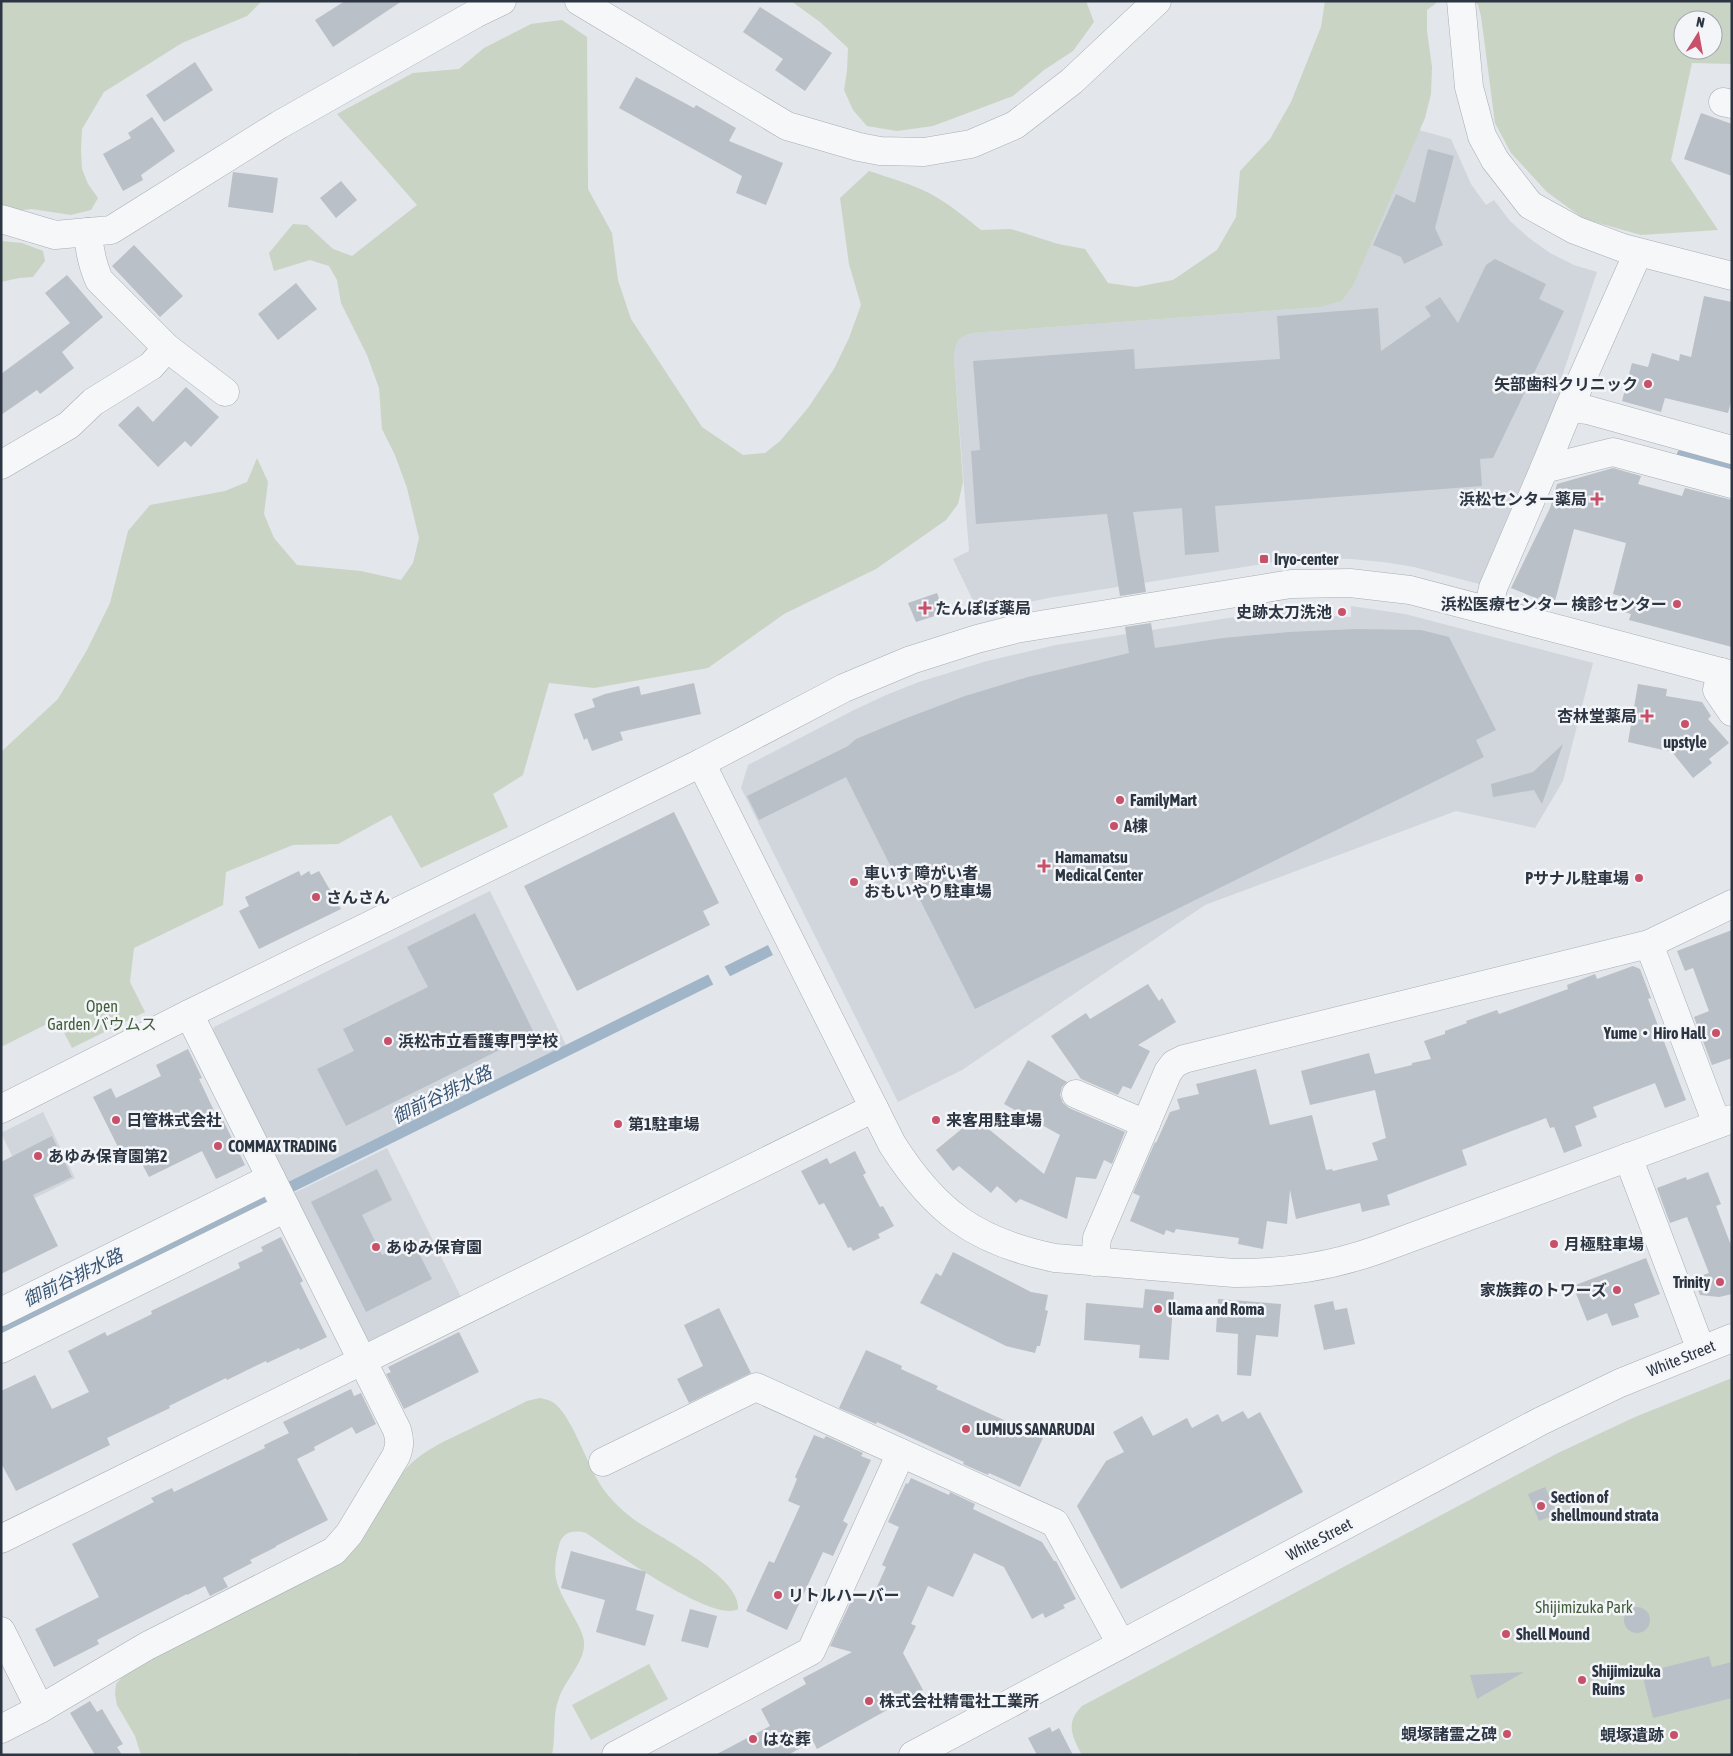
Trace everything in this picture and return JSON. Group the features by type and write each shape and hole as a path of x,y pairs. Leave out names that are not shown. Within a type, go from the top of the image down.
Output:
{"street":[{"path":"1,219 55,235 111,230 279,125 475,14 502,1"},
{"path":"579,1 786,126 859,147 880,151 924,152 971,144 1015,125 1072,81 1157,1"},
{"path":"1461,1 1469,87 1482,136 1495,160 1530,205 1576,230 1623,248 1732,276"},
{"path":"88,232 89,248 99,280 167,348 225,392"},
{"path":"1488,610 1493,588 1569,408 1633,264"},
{"path":"1,465 69,424 93,402 151,366 167,348"},
{"path":"1569,408 1588,410 1732,450"},
{"path":"1544,469 1613,452 1732,484"},
{"path":"1,1109 189,1014 701,762 844,688 902,663 977,639 1052,622 1291,584 1320,582 1380,585 1410,590 1488,610 1726,674 1717,690 1732,712"},
{"path":"701,762 892,1144 908,1169 926,1192 948,1212 972,1229 998,1242 1027,1252 1055,1258 1234,1273 1263,1273 1321,1266 1350,1260 1724,1121 1649,944"},
{"path":"1095,1262 1097,1238 1168,1072 1174,1064 1184,1059 1649,944 1732,904"},
{"path":"1,1729 40,1709 147,1646 324,1557 342,1543 396,1456 399,1447 400,1438 397,1430 189,1014"},
{"path":"1076,1094 1146,1124"},
{"path":"1,1539 874,1108"},
{"path":"1628,1157 1701,1350"},
{"path":"1,1312 271,1178"},
{"path":"1,1349 286,1208"},
{"name":"White Street","path":"913,1755 953,1745 1121,1644 1541,1421 1620,1383 1732,1338"},
{"path":"603,1462 756,1387 1055,1523 1121,1644"},
{"path":"616,1755 811,1651 901,1453"},
{"path":"1,1631 40,1709"}],"shaded area":[{"path":"1419,130 1451,139 1471,184 1486,205 1494,200 1510,221 1550,253 1574,265 1597,272 1559,385 1563,387 1479,584 1414,567 1383,562 1320,558 1288,560 1048,598 979,613 953,559 969,551 954,357 954,346 962,336 973,333 1321,307 1342,301 1353,286"},
{"name":"Hamamatsu Medical Center","path":"1333,606 1333,616 1351,617 1351,606 1405,614 1593,663 1563,781 1535,828 1456,811 1205,905 962,1070 898,1102 741,788 748,765 886,695 919,682 987,661 1056,645 1293,608"},
{"name":"浜松市立看護専門学校","path":"490,891 566,1045 286,1183 211,1037 214,1027"},
{"name":"あゆみ保育園第2","path":"43,1112 75,1178 33,1199 1,1133"},
{"name":"あゆみ保育園","path":"387,1148 462,1299 374,1343 362,1338 290,1195"}],"green space":[{"path":"1,1 262,1 247,16 182,43 104,92 82,129 82,169 88,184 98,198 91,210 71,215 32,209 6,212 1,239"},
{"path":"791,1 1086,1 1094,22 1073,51 1044,70 1013,96 933,126 897,131 867,126 853,110 844,90 848,48 820,22"},
{"name":"Open Garden バウムス","path":"1325,1 1439,1 1427,10 1427,31 1432,67 1431,94 1425,118 1353,286 1342,301 1321,307 973,333 964,336 956,343 954,357 963,482 958,504 946,520 876,569 784,614 708,668 594,688 549,683 523,775 493,794 508,827 421,868 391,815 338,844 293,845 226,872 223,905 134,948 130,982 145,1012 72,1048 57,1019 1,1047 1,752 58,699 87,650 110,603 128,531 150,505 225,491 247,482 257,458 268,482 264,514 274,538 297,565 361,571 401,580 413,563 419,538 407,488 395,455 382,429 379,388 367,355 341,303 337,280 329,266 310,260 274,271 269,253 293,224 307,225 333,249 352,256 417,205 337,114 413,73 459,69 484,48 531,24 562,20 587,37 588,189 612,233 618,280 631,319 702,427 743,455 765,453 780,441 808,408 834,369 849,338 861,305 849,264 840,198 869,171 909,184 931,194 951,206 981,230 1011,229 1058,244 1085,249 1108,283 1136,287 1173,280 1217,250 1236,217 1240,171 1270,139 1291,102 1321,27"},
{"path":"1472,1 1732,1 1732,64 1692,63 1671,160 1718,230 1641,235 1584,219 1547,192 1511,153 1495,123 1478,5"},
{"path":"1,241 22,243 43,251 45,261 33,277 1,282"},
{"name":"Shijimizuka Park","path":"1732,1378 1732,1755 1082,1755 1073,1736 1072,1724 1073,1718 1082,1706 1558,1453 1635,1417"},
{"path":"540,1398 554,1403 566,1417 597,1479 612,1500 643,1526 712,1570 726,1583 735,1596 738,1609 726,1611 708,1606 662,1583 586,1533 569,1533 563,1537 559,1545 556,1557 556,1577 561,1593 581,1630 584,1646 581,1659 562,1692 557,1705 552,1755 360,1755 356,1753 340,1755 141,1755 135,1736 117,1705 116,1684 124,1675 153,1658 331,1568 354,1547 394,1484 418,1458 451,1438 527,1401"},
{"path":"649,1664 668,1699 591,1740 572,1705"}],"water":[{"path":"768,945 773,955 291,1193 286,1183"},
{"path":"263,1195 268,1204 1,1336 1,1324"}],"pier":[{"path":"723,964 731,978 714,986 707,972"}],"building":[{"path":"345,1 402,1 333,47 315,20"},
{"path":"760,7 832,53 805,91 775,70 783,59 743,32"},
{"path":"195,62 213,90 164,122 146,95"},
{"path":"636,77 694,108 696,105 736,128 729,141 783,163 766,205 736,193 742,176 619,108"},
{"path":"1701,113 1732,124 1732,176 1684,159"},
{"path":"152,117 175,151 141,175 143,180 123,191 103,154 131,138 128,133"},
{"path":"1428,149 1454,156 1435,228 1443,245 1404,264 1401,257 1373,245 1396,194 1415,203"},
{"path":"233,172 278,178 273,213 228,207"},
{"path":"341,181 357,200 336,218 320,198"},
{"path":"134,245 183,296 160,317 112,266"},
{"path":"1495,259 1546,284 1539,299 1564,311 1493,458 1480,459 1482,486 1215,506 1219,552 1185,555 1182,508 1133,512 1146,592 1120,596 1107,514 976,524 971,451 980,450 973,361 1134,349 1135,369 1280,359 1277,316 1378,308 1381,351 1431,316 1425,307 1440,297 1458,323 1486,265"},
{"path":"67,275 103,317 62,352 74,368 40,394 37,390 1,415 1,374 70,323 45,293"},
{"path":"296,283 317,309 278,340 258,314"},
{"path":"1704,296 1732,302 1732,398 1728,413 1665,398 1661,412 1622,401 1632,363 1648,367 1652,353 1679,361 1680,354 1691,357"},
{"path":"186,387 219,417 191,447 185,441 158,467 118,425 138,406 153,422"},
{"path":"1613,468 1641,476 1638,484 1682,496 1685,488 1732,500 1732,647 1629,620 1631,614 1621,611 1624,597 1613,594 1626,543 1574,529 1555,601 1539,597 1538,599 1511,588 1550,508 1557,484"},
{"name":"たんぽぽ薬局","path":"937,593 944,613 916,622 908,603"},
{"name":"Hamamatsu Medical Center","path":"1151,623 1155,648 1223,638 1355,629 1421,630 1449,637 1496,730 1476,740 1484,757 975,1009 906,872 896,877 846,777 759,820 747,796 848,746 856,739 965,696 1028,677 1129,653 1125,627"},
{"path":"694,683 701,714 620,732 623,740 592,751 587,738 584,740 574,714 595,707 592,699 605,694 639,686 641,695"},
{"path":"1638,684 1667,689 1666,696 1702,702 1711,716 1708,719 1729,743 1709,759 1712,763 1693,778 1672,752 1628,742"},
{"path":"1563,744 1542,804 1534,790 1493,797 1491,784 1533,772"},
{"path":"674,812 719,903 703,911 710,925 577,991 524,886"},
{"path":"299,871 301,876 309,871 311,875 319,871 341,909 259,949 239,911 249,906 245,897"},
{"path":"475,913 534,1033 346,1126 317,1069 354,1051 343,1029 428,987 407,947"},
{"path":"1732,930 1732,1058 1712,1065 1694,1017 1709,1011 1693,968 1685,971 1677,951"},
{"path":"1633,966 1640,969 1651,998 1648,999 1686,1100 1665,1108 1655,1083 1593,1107 1597,1117 1575,1126 1582,1146 1564,1153 1554,1127 1550,1128 1546,1118 1462,1150 1467,1165 1387,1195 1390,1205 1362,1212 1360,1203 1296,1219 1290,1190 1287,1224 1267,1221 1263,1249 1238,1244 1239,1238 1176,1229 1174,1233 1166,1230 1164,1235 1130,1221 1140,1196 1133,1193 1155,1142 1170,1112 1180,1109 1177,1099 1199,1094 1196,1084 1256,1069 1270,1125 1312,1115 1326,1170 1332,1169 1333,1171 1378,1160 1372,1143 1386,1138 1375,1090 1310,1105 1301,1071 1369,1053 1375,1074 1431,1059 1424,1041 1445,1034 1445,1031 1467,1023 1466,1021 1497,1010 1499,1014 1568,989 1567,985 1595,974 1597,979"},
{"path":"1148,984 1159,1001 1162,998 1176,1022 1138,1045 1150,1051 1131,1089 1123,1086 1118,1095 1081,1079 1051,1036 1086,1013 1090,1019"},
{"path":"188,1049 202,1078 199,1079 216,1115 220,1114 245,1165 216,1179 202,1151 149,1177 133,1147 121,1153 93,1097 111,1088 116,1098 161,1076 156,1065"},
{"path":"1028,1060 1067,1082 1062,1087 1060,1095 1063,1103 1069,1108 1125,1132 1112,1164 1104,1160 1096,1179 1076,1177 1067,1219 1020,1199 1016,1203 997,1186 991,1193 959,1166 953,1171 936,1150 975,1118 1044,1174 1060,1135 1004,1104"},
{"path":"52,1136 72,1177 33,1195 58,1246 1,1274 1,1162"},
{"path":"855,1151 866,1173 863,1175 880,1207 883,1206 894,1226 878,1234 880,1238 853,1251 851,1247 848,1248 824,1203 819,1205 801,1171 827,1158 830,1164"},
{"path":"377,1169 392,1200 362,1215 382,1255 412,1240 432,1279 366,1312 311,1202"},
{"path":"1708,1172 1721,1204 1716,1206 1732,1248 1732,1294 1719,1297 1700,1295 1694,1278 1709,1273 1687,1217 1670,1223 1657,1188 1686,1177 1687,1180"},
{"path":"281,1237 303,1281 300,1283 327,1337 267,1363 266,1361 227,1380 226,1378 169,1406 170,1408 107,1438 110,1445 16,1491 1,1463 1,1391 35,1375 52,1409 89,1392 68,1351 105,1332 107,1336 152,1314 151,1311 240,1268 238,1263 263,1251 261,1247"},
{"path":"953,1252 1031,1292 1048,1295 1045,1310 1048,1311 1040,1346 1037,1346 1035,1353 1006,1346 920,1303 936,1273 941,1276"},
{"name":"家族葬のトワーズ","path":"1646,1258 1660,1294 1634,1304 1639,1317 1612,1326 1607,1313 1587,1321 1573,1286"},
{"path":"1145,1289 1174,1292 1169,1360 1139,1358 1140,1345 1084,1340 1086,1303 1143,1308"},
{"path":"1218,1299 1281,1304 1278,1337 1256,1335 1251,1376 1237,1375 1238,1334 1216,1332"},
{"path":"1333,1301 1335,1310 1347,1308 1355,1344 1324,1350 1314,1305"},
{"path":"719,1308 751,1373 689,1403 677,1379 703,1366 684,1325"},
{"path":"459,1332 479,1372 404,1409 386,1374 391,1372 388,1367"},
{"name":"LUMIUS SANARUDAI","path":"866,1350 902,1366 901,1369 938,1386 936,1389 1043,1438 1020,1487 963,1464 964,1462 877,1422 876,1424 839,1408"},
{"path":"351,1389 354,1396 361,1393 376,1424 356,1434 352,1427 314,1447 315,1450 297,1459 328,1520 250,1560 252,1563 223,1578 228,1587 210,1596 205,1586 187,1594 97,1640 99,1644 54,1667 35,1629 99,1597 72,1544 154,1502 151,1498 172,1488 174,1492 265,1448 264,1445 289,1433 283,1422"},
{"path":"1243,1411 1248,1419 1260,1412 1303,1492 1121,1589 1077,1506 1106,1461 1124,1452 1113,1432 1142,1416 1153,1436 1187,1418 1192,1428 1218,1414 1222,1422"},
{"path":"814,1435 824,1439 826,1436 863,1453 861,1456 871,1460 843,1521 848,1524 833,1556 823,1552 787,1630 746,1611 769,1561 774,1563 800,1506 788,1501 797,1479 795,1477"},
{"path":"911,1478 949,1495 950,1492 975,1504 973,1509 1042,1542 1054,1561 1056,1561 1076,1599 1063,1605 1065,1608 1045,1618 1043,1613 1032,1619 1004,1567 974,1553 953,1597 928,1586 911,1624 916,1626 903,1653 923,1690 817,1749 813,1741 788,1755 715,1755 770,1726 761,1709 806,1684 803,1678 852,1652 830,1646 854,1595 870,1602 886,1567 882,1565 899,1527 888,1522 906,1483 908,1484"},
{"name":"Section of shellmound strata","path":"1545,1487 1557,1514 1539,1521 1528,1494"},
{"path":"571,1551 646,1572 636,1610 654,1615 645,1646 596,1632 605,1600 561,1588"},
{"path":"1637,1607 1646,1611 1650,1620 1646,1629 1637,1633 1628,1629 1624,1620 1628,1611"},
{"path":"690,1609 717,1616 708,1648 681,1641"},
{"path":"1709,1656 1712,1667 1732,1662 1732,1698 1653,1718 1642,1673"},
{"path":"1524,1672 1477,1699 1470,1675"},
{"path":"90,1701 97,1712 102,1709 123,1744 117,1747 122,1755 95,1755 70,1713"},
{"path":"1050,1727 1052,1732 1059,1728 1073,1755 1037,1755 1028,1738"}],"waterway":[{"path":"1681,454 1732,468"}],"place":[{"name":"矢部歯科クリニック","path":"1648,384"},
{"name":"浜松センター薬局","path":"1597,499"},
{"name":"Iryo-center","path":"1264,559"},
{"name":"浜松医療センター 検診センター","path":"1677,604"},
{"name":"たんぽぽ薬局","path":"925,608"},
{"name":"史跡太刀洗池","path":"1342,612"},
{"name":"杏林堂薬局","path":"1647,716"},
{"name":"upstyle","path":"1685,724"},
{"name":"FamilyMart","path":"1120,800"},
{"name":"A棟","path":"1114,826"},
{"name":"Hamamatsu Medical Center","path":"1044,866"},
{"name":"Pサナル駐車場","path":"1639,878"},
{"name":"車いす 障がい者 おもいやり駐車場","path":"854,882"},
{"name":"さんさん","path":"316,897"},
{"name":"Yume・Hiro Hall","path":"1716,1033"},
{"name":"浜松市立看護専門学校","path":"388,1041"},
{"name":"日管株式会社","path":"116,1120"},
{"name":"来客用駐車場","path":"936,1120"},
{"name":"第1駐車場","path":"618,1124"},
{"name":"COMMAX TRADING","path":"218,1146"},
{"name":"あゆみ保育園第2","path":"38,1156"},
{"name":"月極駐車場","path":"1554,1244"},
{"name":"あゆみ保育園","path":"376,1247"},
{"name":"Trinity","path":"1720,1282"},
{"name":"家族葬のトワーズ","path":"1617,1290"},
{"name":"llama and Roma","path":"1158,1309"},
{"name":"LUMIUS SANARUDAI","path":"966,1429"},
{"name":"Section of shellmound strata","path":"1541,1506"},
{"name":"リトルハーバー","path":"778,1595"},
{"name":"Shell Mound","path":"1506,1634"},
{"name":"Shijimizuka Ruins","path":"1582,1680"},
{"name":"株式会社精電社工業所","path":"869,1701"},
{"name":"蜆塚諸霊之碑","path":"1507,1734"},
{"name":"蜆塚遺跡","path":"1674,1735"},
{"name":"はな葬","path":"753,1739"}],"water label":[{"name":"御前谷排水路","path":"442,1095"},
{"name":"御前谷排水路","path":"73,1278"}]}
